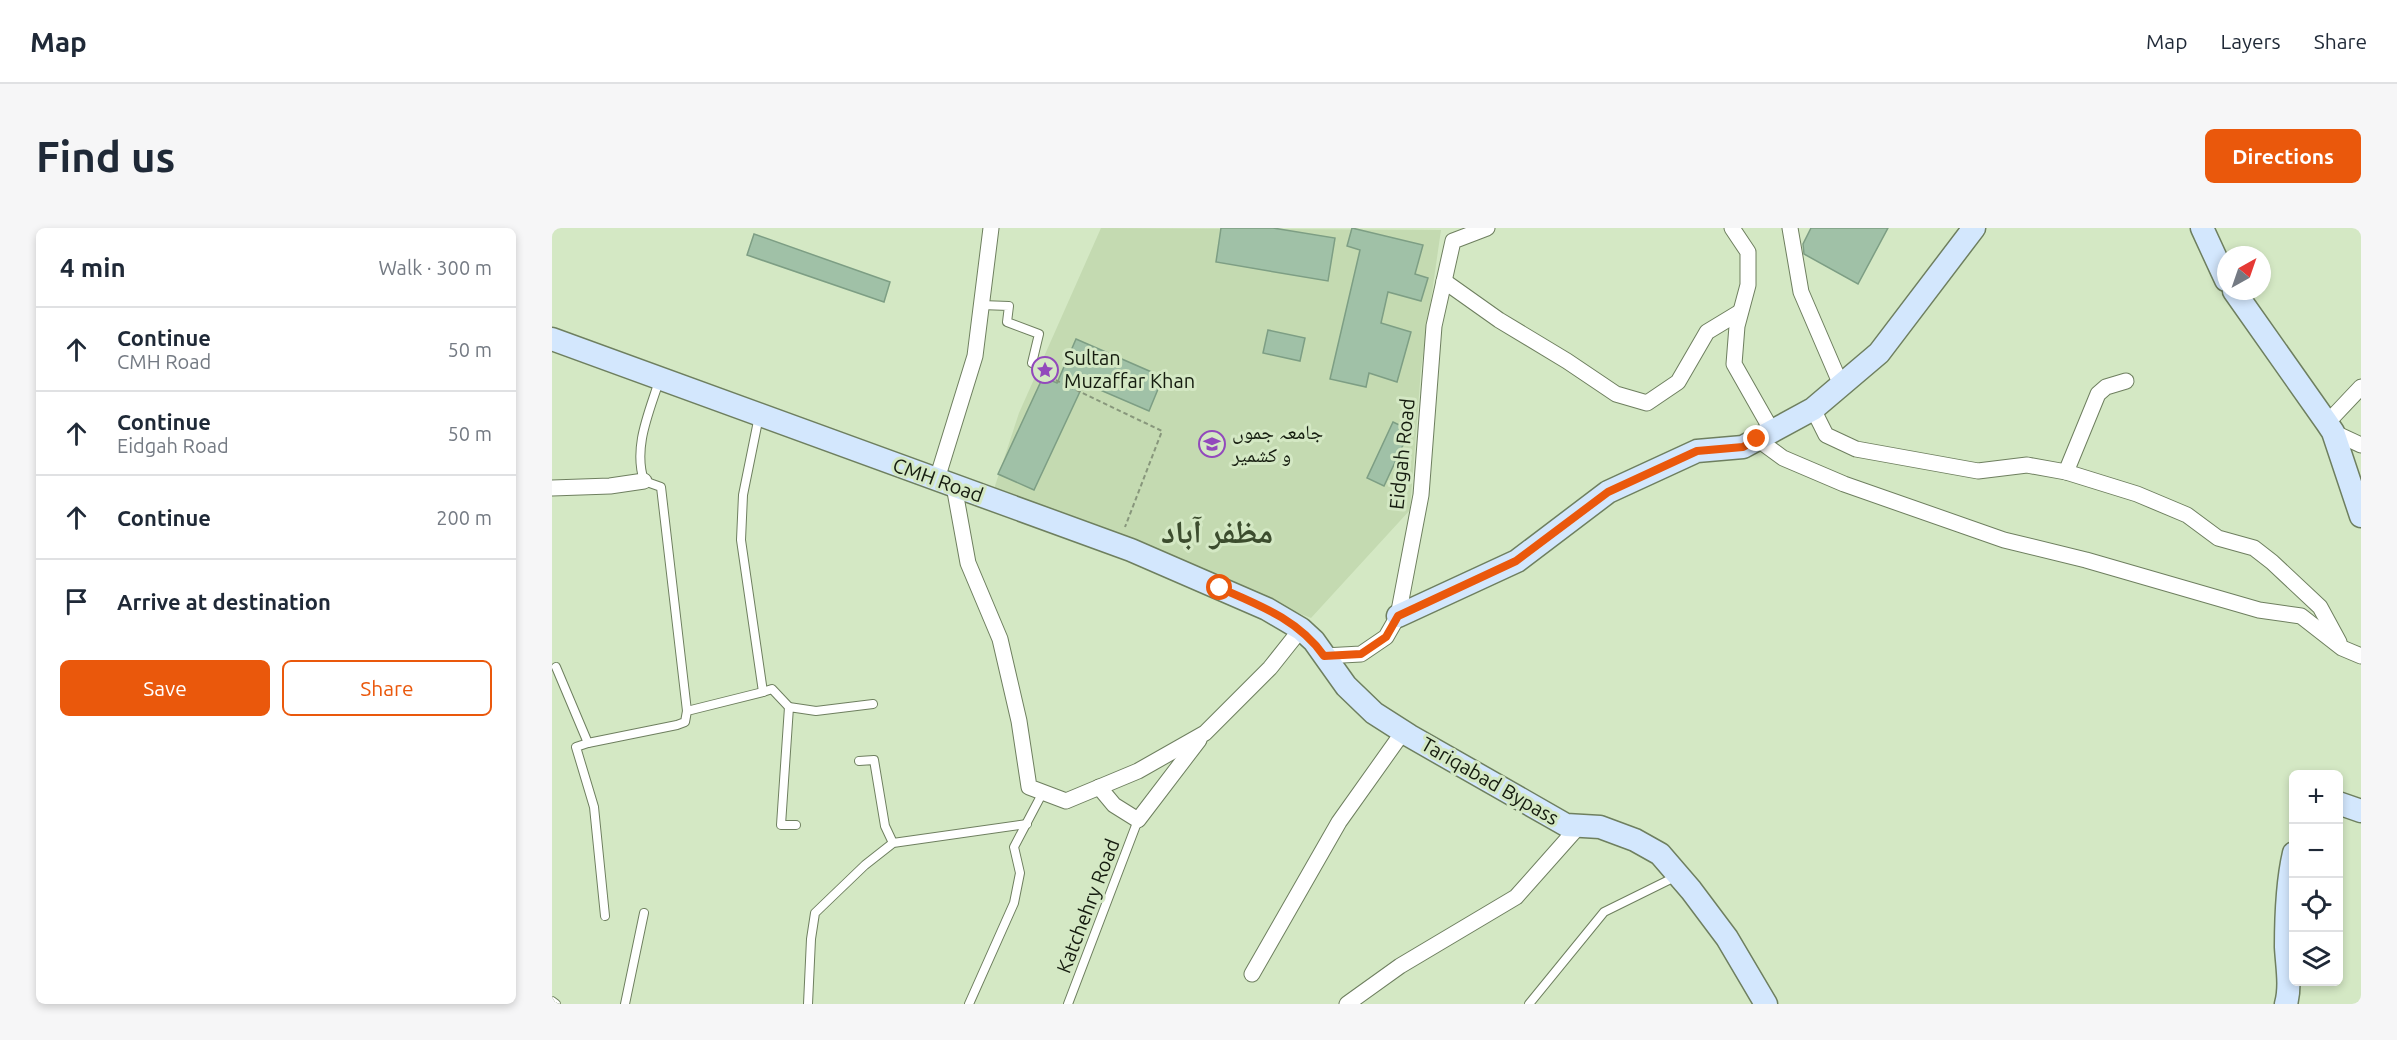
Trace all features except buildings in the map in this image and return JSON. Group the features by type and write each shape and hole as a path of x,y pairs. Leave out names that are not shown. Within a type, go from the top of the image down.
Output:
{"street":[{"path":"991,228 975,356 946,482 968,563 1000,639 1019,721 1029,787 1066,801 1138,771 1205,732"},
{"name":"Eidgah Road","path":"1313,642 1361,654 1386,637 1398,616 1421,495 1434,326 1453,241 1487,228"},
{"path":"1732,228 1748,252 1748,285 1740,312 1734,364 1765,435 1783,458 1844,484 2004,540 2086,560 2259,610 2301,616 2342,648 2361,656"},
{"path":"1790,228 1801,292 1841,385"},
{"path":"1398,616 1516,561 1608,492 1697,451 1743,447 1813,409 1879,353 1974,228"},
{"path":"2202,228 2217,260"},
{"path":"1444,281 1499,320 1616,394 1647,403 1678,382 1707,332 1740,312"},
{"path":"2240,300 2330,428 2361,516"},
{"name":"CMH Road","path":"552,339 1118,545 1267,609 1313,642"},
{"path":"2066,472 2098,394 2106,387 2126,381"},
{"path":"2330,428 2361,387"},
{"path":"1813,409 1826,435 1856,449 1978,471 2027,465 2066,472 2137,494 2187,515 2218,538 2254,548 2272,562 2320,607 2342,648"},
{"path":"2330,428 2361,445"},
{"path":"552,488 610,486 644,481"},
{"path":"1099,788 1114,805 1138,820 1205,732 1270,668 1313,642"},
{"name":"Tariqabad Bypass","path":"1313,642 1346,686 1374,712 1403,732 1566,825 1600,827 1635,840 1660,854 1727,938 1766,1004"},
{"path":"1252,974 1339,822 1403,732"},
{"path":"2343,805 2361,811"},
{"path":"1347,1004 1400,966 1516,897 1579,826"},
{"path":"2286,1004 2289,994 2286,945 2289,878"}],"lane":[{"path":"981,305 1009,306 1007,322 1039,334 1032,363 1044,369"},
{"path":"605,916 594,807 576,747 686,722 687,711 661,487 644,481 640,468 642,433 660,379"},
{"path":"759,415 743,495 741,540 763,692"},
{"path":"556,667 588,743"},
{"path":"687,711 772,689 789,707 816,711 873,704"},
{"path":"789,707 782,825 796,825"},
{"path":"859,761 874,760 885,826 893,843"},
{"path":"969,1004 1014,903 1020,873 1014,847 1043,792"},
{"name":"Katchehry Road","path":"1068,1004 1138,820"},
{"path":"808,1004 811,939 815,912 834,892 893,843 1026,824"},
{"path":"1529,1004 1604,912 1679,875"},
{"path":"625,1004 644,913"},
{"path":"552,1001 556,1004"}],"path":[{"path":"1044,369 1043,375 1162,431 1118,545"}],"shaded area":[{"name":"جامعہ جموں و کشمیر","path":"1101,228 1441,230 1421,369 1410,510 1311,618 993,492 1019,413"}],"place":[{"name":"Sultan Muzaffar Khan","path":"1045,370"},
{"name":"جامعہ جموں و کشمیر","path":"1212,444"}],"district":[{"name":"مظفر آباد","path":"1217,532"}],"route":[{"path":"1220,588 1267,609 1301,629 1314,641 1324,656 1361,654 1386,637 1398,616 1516,561 1608,492 1697,451 1743,447 1757,439"}]}
